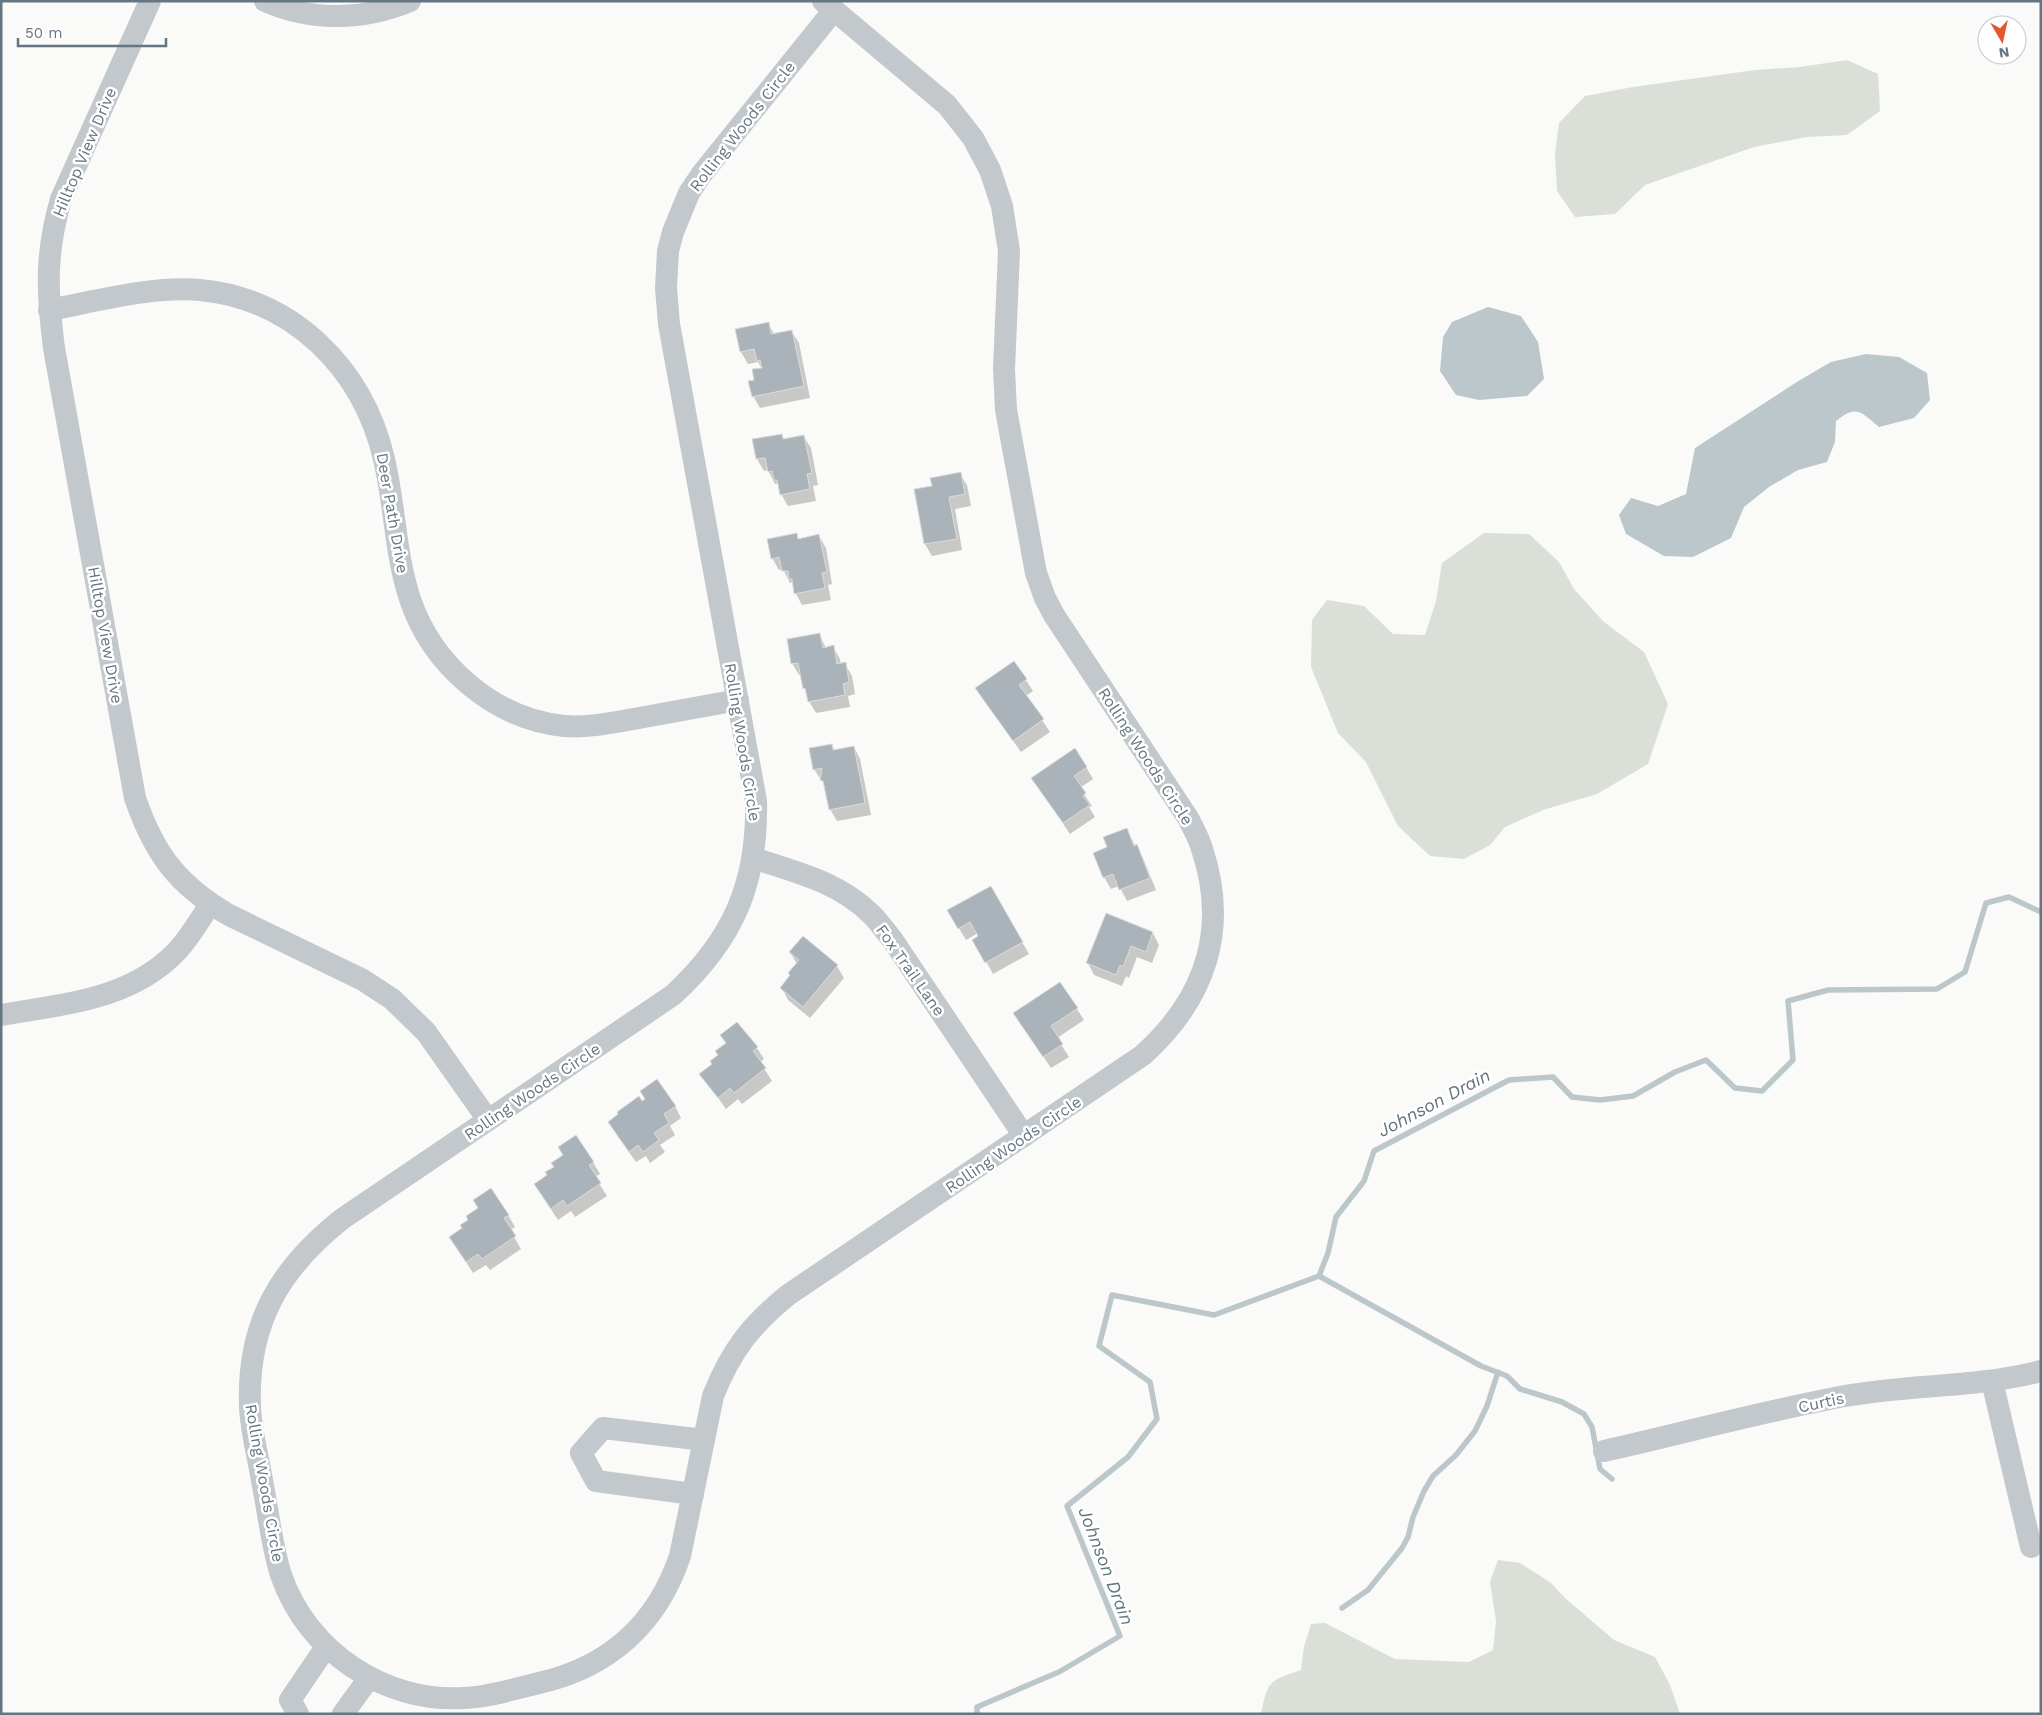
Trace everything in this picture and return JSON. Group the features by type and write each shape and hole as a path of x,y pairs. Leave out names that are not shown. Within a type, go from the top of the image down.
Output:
{"street":[{"name":"Hilltop View Drive","path":"150,1 61,200 50,248 50,310 54,348 135,798 146,829 162,858 184,883 210,904 363,980 392,999 426,1032 488,1120"},
{"path":"265,1 296,12 344,16 371,14 410,1"},
{"name":"Rolling Woods Circle","path":"828,6 947,105 973,138 990,170 1002,206 1009,252 1004,369 1006,410 1036,573 1045,598 1054,615 1188,818 1202,848 1210,880 1213,913 1208,952 1198,983 1179,1017 1162,1038 1143,1055 788,1295 762,1317 740,1342 722,1371 713,1396 680,1556 665,1592 655,1609 639,1628 618,1647 597,1662 554,1680 490,1695 438,1698 412,1694 387,1686 348,1665 326,1646 306,1623 292,1600 282,1576 275,1551 250,1406 251,1371 259,1329 268,1306 282,1281 320,1237 342,1219 654,1009 690,980 714,950 733,919 747,886 756,830 756,801 738,700 669,324 666,288 668,251 680,212 701,175 828,6"},
{"name":"Deer Path Drive","path":"50,310 160,290 202,290 236,297 265,308 296,325 318,342 337,362 352,382 375,426 384,460 405,581 420,624 438,652 455,672 475,690 502,707 541,722 582,726 738,700"},
{"name":"Fox Trail Lane","path":"753,858 827,883 848,895 872,915 892,939 1024,1136"},
{"path":"1,1015 96,998 131,985 152,972 176,952 210,904"},
{"name":"Curtis","path":"1604,1451 1846,1396 1992,1381 2041,1371"},
{"path":"1992,1381 2031,1547"},
{"path":"693,1494 596,1481 581,1453 603,1428 704,1440"},
{"path":"298,1714 290,1700 326,1646"},
{"path":"343,1714 369,1678"}],"shaded area":[{"path":"1847,60 1878,74 1880,111 1847,135 1807,137 1754,147 1645,185 1615,214 1575,217 1557,191 1555,155 1559,123 1585,96 1633,87 1755,70 1800,67"},
{"path":"1488,307 1521,316 1538,342 1544,379 1527,396 1479,400 1456,395 1440,371 1443,337 1452,322"},
{"path":"1866,354 1899,357 1927,373 1930,400 1914,418 1879,427 1859,412 1854,411 1843,416 1836,421 1835,442 1827,462 1798,470 1769,487 1744,507 1731,538 1693,557 1664,556 1626,534 1619,515 1631,498 1658,506 1686,494 1695,448 1831,362"},
{"path":"1484,533 1529,534 1559,562 1574,589 1604,622 1644,652 1668,704 1648,764 1597,794 1543,810 1505,827 1490,845 1464,859 1430,856 1398,826 1366,762 1338,733 1311,667 1312,620 1327,600 1364,606 1393,634 1425,635 1436,601 1442,563"},
{"path":"1498,1560 1520,1563 1551,1583 1566,1599 1614,1640 1655,1657 1670,1685 1680,1714 1261,1714 1268,1688 1272,1683 1301,1670 1304,1647 1311,1624 1325,1623 1395,1659 1469,1662 1493,1650 1496,1621 1490,1582"}],"building":[{"path":"769,322 771,334 792,330 804,386 752,397 748,381 754,380 752,369 762,368 760,360 757,361 754,349 740,352 735,329"},
{"path":"782,434 783,439 804,435 812,473 807,474 810,489 780,495 777,480 774,480 772,471 768,472 765,458 756,459 752,439"},
{"path":"961,472 965,494 949,497 957,539 924,544 914,489 932,486 930,478"},
{"path":"797,533 798,539 819,534 827,572 822,573 825,588 794,594 792,579 789,579 788,571 782,571 779,557 771,559 767,539"},
{"path":"820,633 823,648 834,645 837,664 846,662 849,682 843,684 845,695 808,702 805,688 803,689 798,663 791,664 787,639"},
{"path":"1014,661 1027,679 1019,685 1044,719 1013,741 975,688"},
{"path":"832,744 833,750 854,746 865,803 829,810 823,781 820,780 822,768 813,770 809,748"},
{"path":"1075,748 1087,767 1074,776 1086,793 1083,796 1090,805 1063,823 1031,778"},
{"path":"1127,828 1134,846 1137,844 1150,878 1119,890 1113,874 1103,878 1093,853 1107,847 1103,837"},
{"path":"991,886 1023,942 985,963 972,940 978,936 970,922 958,929 947,910"},
{"path":"1106,913 1153,932 1146,952 1131,946 1123,967 1120,965 1116,975 1086,963"},
{"path":"803,936 838,965 803,1007 780,988 790,975 788,973 799,960 789,952"},
{"path":"1060,982 1078,1008 1051,1026 1063,1044 1043,1057 1013,1013"},
{"path":"737,1022 758,1047 753,1051 766,1068 734,1093 730,1088 718,1098 699,1074 712,1064 710,1061 718,1055 715,1051 726,1043 720,1035"},
{"path":"657,1079 676,1106 664,1114 669,1123 654,1133 659,1140 643,1152 638,1145 629,1152 608,1122 618,1114 617,1112 639,1096 642,1101 645,1099 640,1091"},
{"path":"576,1135 594,1162 589,1165 601,1183 567,1206 563,1200 551,1209 534,1184 547,1175 545,1172 554,1167 551,1163 563,1155 558,1147"},
{"path":"491,1188 509,1215 504,1218 516,1236 482,1259 478,1254 466,1262 449,1237 462,1228 460,1225 468,1220 466,1216 478,1208 473,1200"}],"waterway":[{"name":"Johnson Drain","path":"1319,1276 1328,1253 1336,1217 1364,1181 1374,1151 1509,1080 1553,1077 1572,1097 1600,1100 1633,1096 1675,1072 1706,1060 1735,1088 1762,1091 1793,1060 1788,1001 1828,990 1937,989 1965,972 1986,903 2009,897 2041,912"},
{"path":"1319,1276 1481,1366 1507,1376 1520,1389 1562,1402 1584,1414 1592,1427 1600,1469 1612,1479"},
{"name":"Johnson Drain","path":"977,1714 977,1707 1059,1672 1120,1636 1067,1506 1128,1457 1157,1419 1150,1382 1099,1346 1112,1295 1214,1315 1319,1276"},
{"path":"1342,1608 1368,1590 1402,1548 1408,1537 1413,1517 1424,1491 1433,1476 1456,1455 1475,1431 1487,1406 1498,1372"}]}
